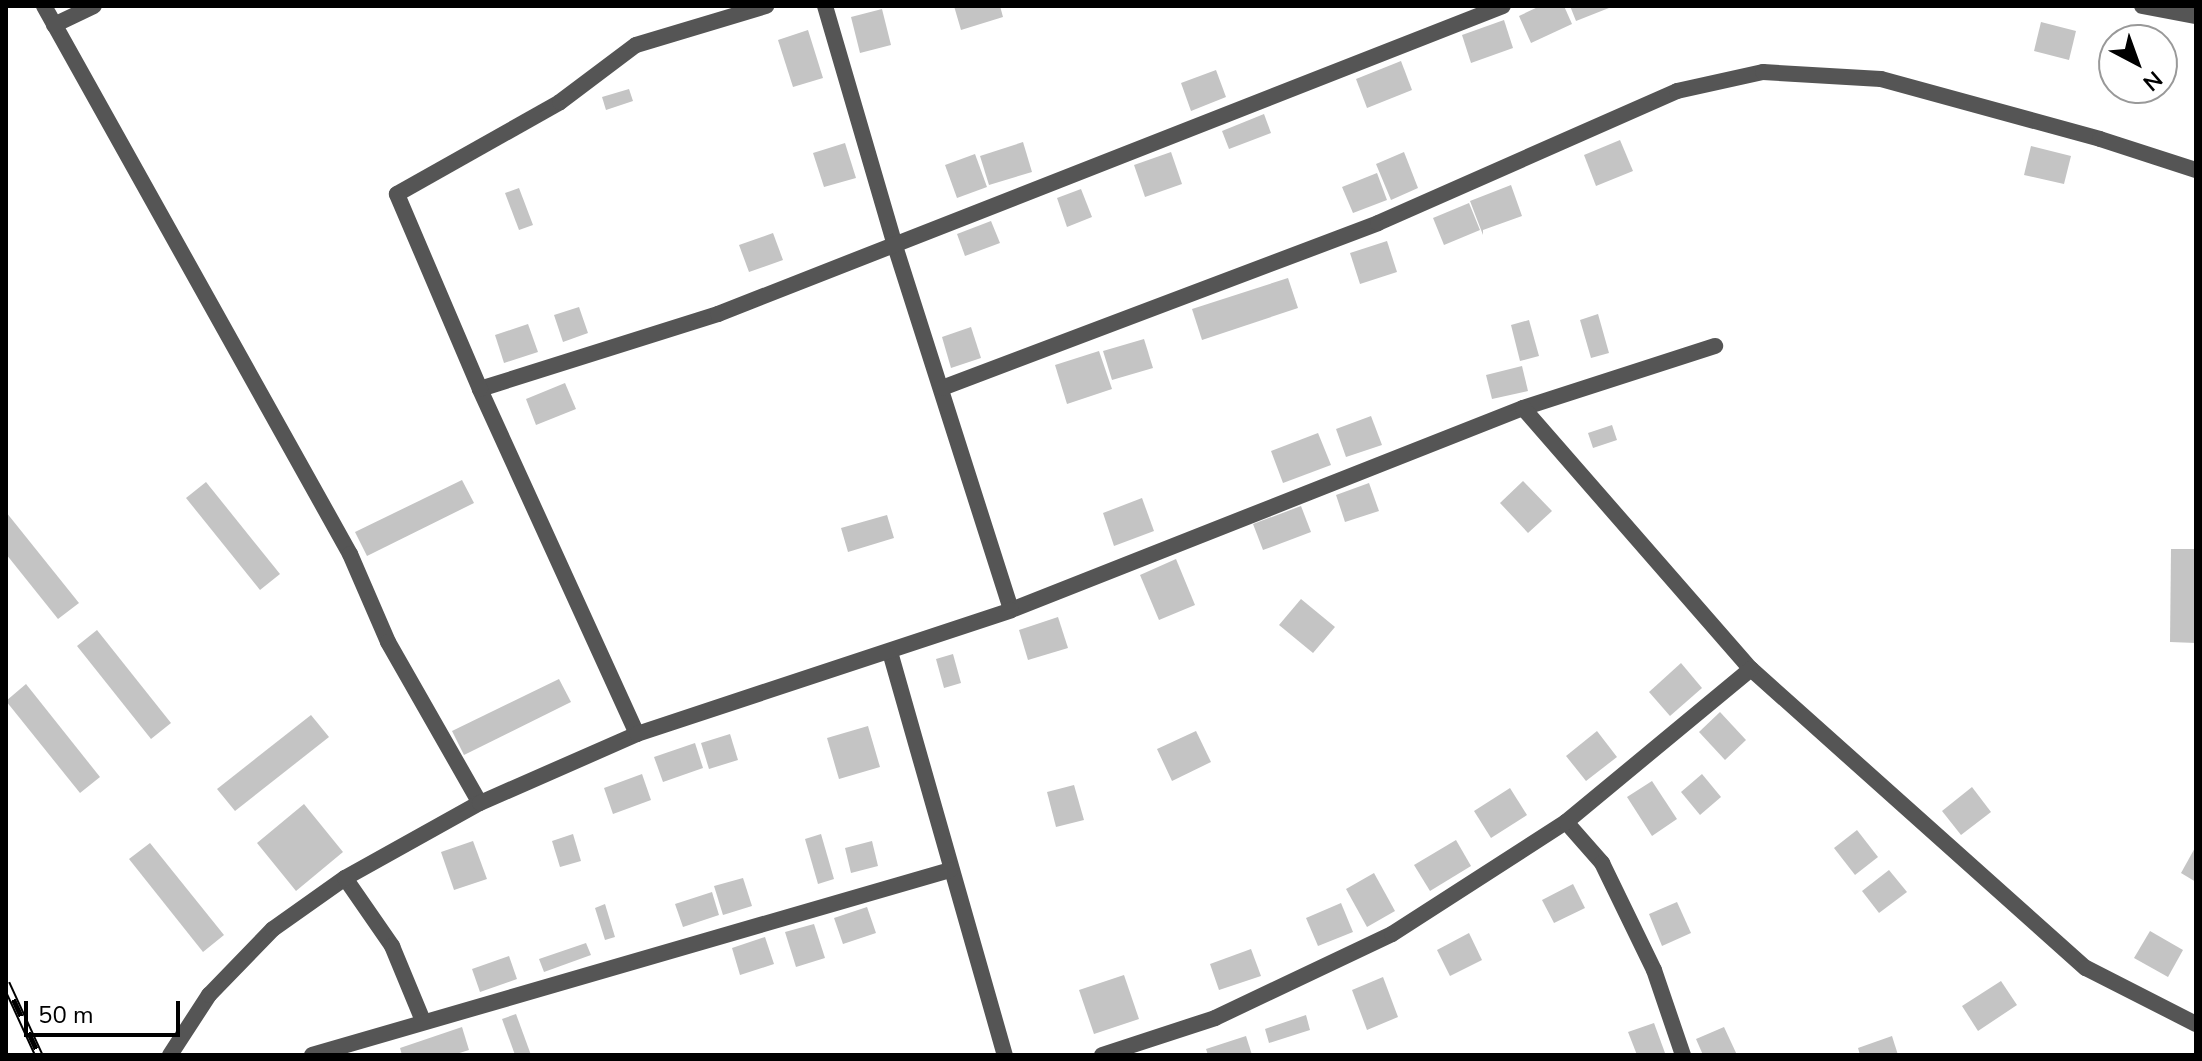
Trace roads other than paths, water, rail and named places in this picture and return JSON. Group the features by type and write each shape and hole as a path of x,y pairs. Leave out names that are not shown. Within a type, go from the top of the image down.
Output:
{"street":[{"path":"44,6 350,554 388,642 480,803"},
{"path":"54,25 94,6"},
{"path":"637,734 480,389 397,194 560,102 636,45 766,6"},
{"path":"825,6 895,246 1011,610"},
{"path":"480,389 718,314 1503,6"},
{"path":"2153,7 2196,16"},
{"path":"942,388 1378,223 1677,91 1763,72 1881,79 2100,139 2196,170"},
{"path":"170,1055 209,995 273,929 345,878 480,803 637,734 1011,610 1523,408 1715,346"},
{"path":"1523,408 1751,669 2086,968 2196,1024"},
{"path":"890,652 1005,1055"},
{"path":"1102,1055 1215,1018 1392,934 1566,822 1751,669"},
{"path":"1566,822 1602,863 1654,970 1683,1055"},
{"path":"312,1055 423,1021 575,981 762,922 950,870"},
{"path":"345,878 392,946 423,1021"}],"railway":[{"path":"6,983 39,1055"}]}
